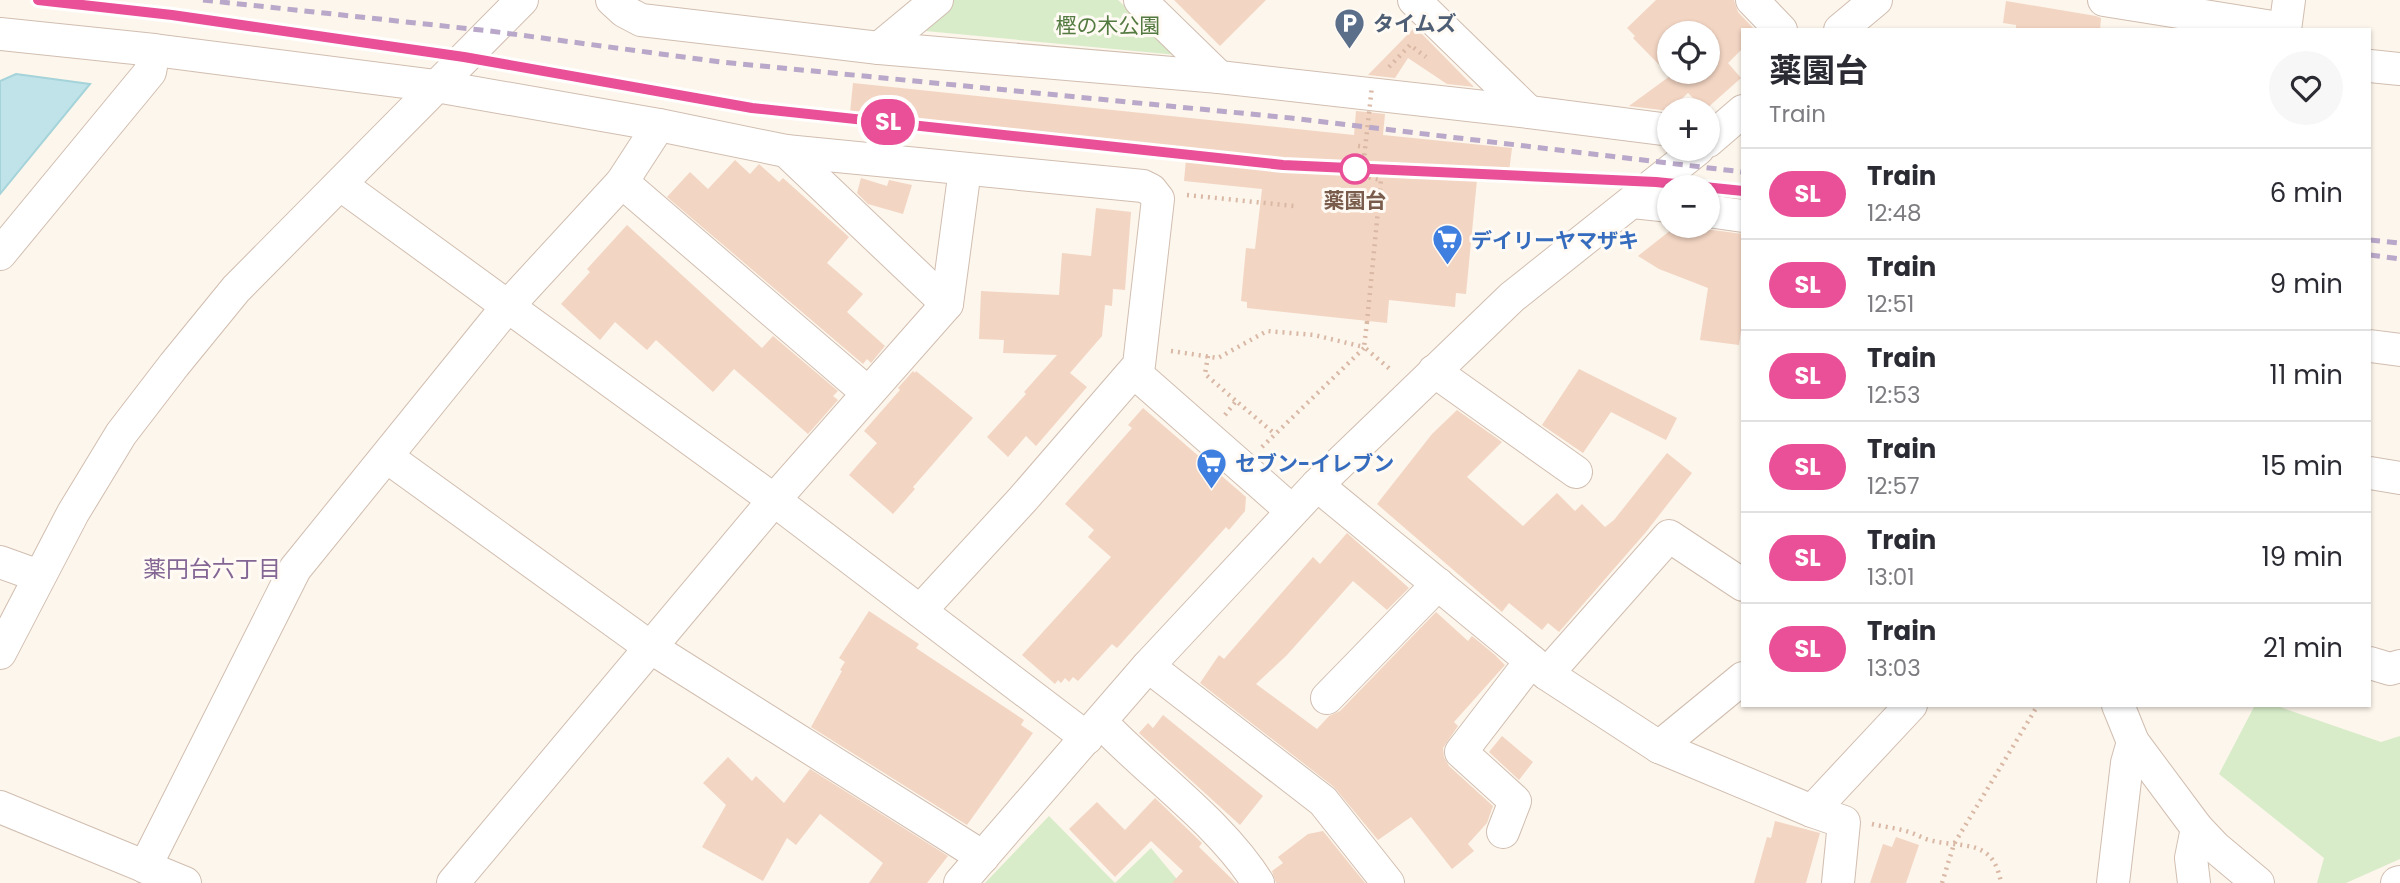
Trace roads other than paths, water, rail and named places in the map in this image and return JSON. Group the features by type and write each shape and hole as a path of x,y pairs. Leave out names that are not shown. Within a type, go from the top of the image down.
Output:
{"street":[{"path":"483,0 520,2"},
{"path":"612,0 624,11 641,20 878,48 1219,77 1657,128"},
{"path":"878,48 937,0"},
{"path":"1140,0 1219,77"},
{"path":"1414,0 1529,112"},
{"path":"1752,0 1779,28"},
{"path":"1842,28 1876,0"},
{"path":"2104,0 2279,28"},
{"path":"2285,28 2289,0"},
{"path":"0,653 73,513 106,433 174,365 236,289 520,2"},
{"path":"0,34 154,50 436,86 659,125 786,151 1143,186 1151,190 1158,199 1139,365 1023,499 920,611"},
{"path":"0,254 150,72 154,50"},
{"path":"2371,66 2400,69"},
{"path":"1720,130 1741,113"},
{"path":"145,867 295,569 507,307 622,182 659,125"},
{"path":"786,151 947,304"},
{"path":"960,883 1148,666 1317,485 1512,297 1682,161"},
{"path":"453,883 774,500 947,304 965,169"},
{"path":"622,182 869,393"},
{"path":"341,185 774,500 920,611 1094,730 1227,842 1258,883"},
{"path":"1633,202 1657,205"},
{"path":"1720,213 1741,216"},
{"path":"2371,346 2400,350"},
{"path":"1434,371 1576,472"},
{"path":"1134,372 1292,511"},
{"path":"387,457 650,647 983,857"},
{"path":"2371,473 2400,478"},
{"path":"1317,485 1539,668 1659,747 1844,822 1838,883"},
{"path":"1503,832 1515,801 1461,752 1539,668 1669,536 1741,584"},
{"path":"0,562 39,576"},
{"path":"1327,698 1438,584"},
{"path":"2371,663 2390,669 2400,667"},
{"path":"1148,666 1323,801 1388,883"},
{"path":"1659,747 1741,680"},
{"path":"1812,811 1909,707"},
{"path":"2119,707 2133,742 2197,828 2215,848 2258,883"},
{"path":"2113,883 2127,763 2133,742"},
{"path":"0,807 185,883"},
{"path":"2194,883 2191,858 2197,828"}],"water":[{"path":"16,74 90,84 0,194 0,81"}],"railway":[{"path":"38,0 172,15 464,57 752,108 1283,165 1656,182 1741,191"},
{"path":"203,0 490,31 721,62 1291,118 1741,172"},
{"path":"2371,240 2400,243"},
{"path":"2371,255 2400,259"}],"train":[{"name":"SL","path":"38,0 172,15 464,57 752,108 1283,165 1656,182 1741,191"}],"place":[{"name":"タイムズ","path":"1350,50"},
{"name":"薬園台","path":"1355,169"},
{"name":"デイリーヤマザキ","path":"1448,267"},
{"name":"セブン-イレブン","path":"1212,490"}],"district":[{"name":"薬円台六丁目","path":"212,569"}],"park label":[{"name":"樫の木公園","path":"1108,25"}]}
